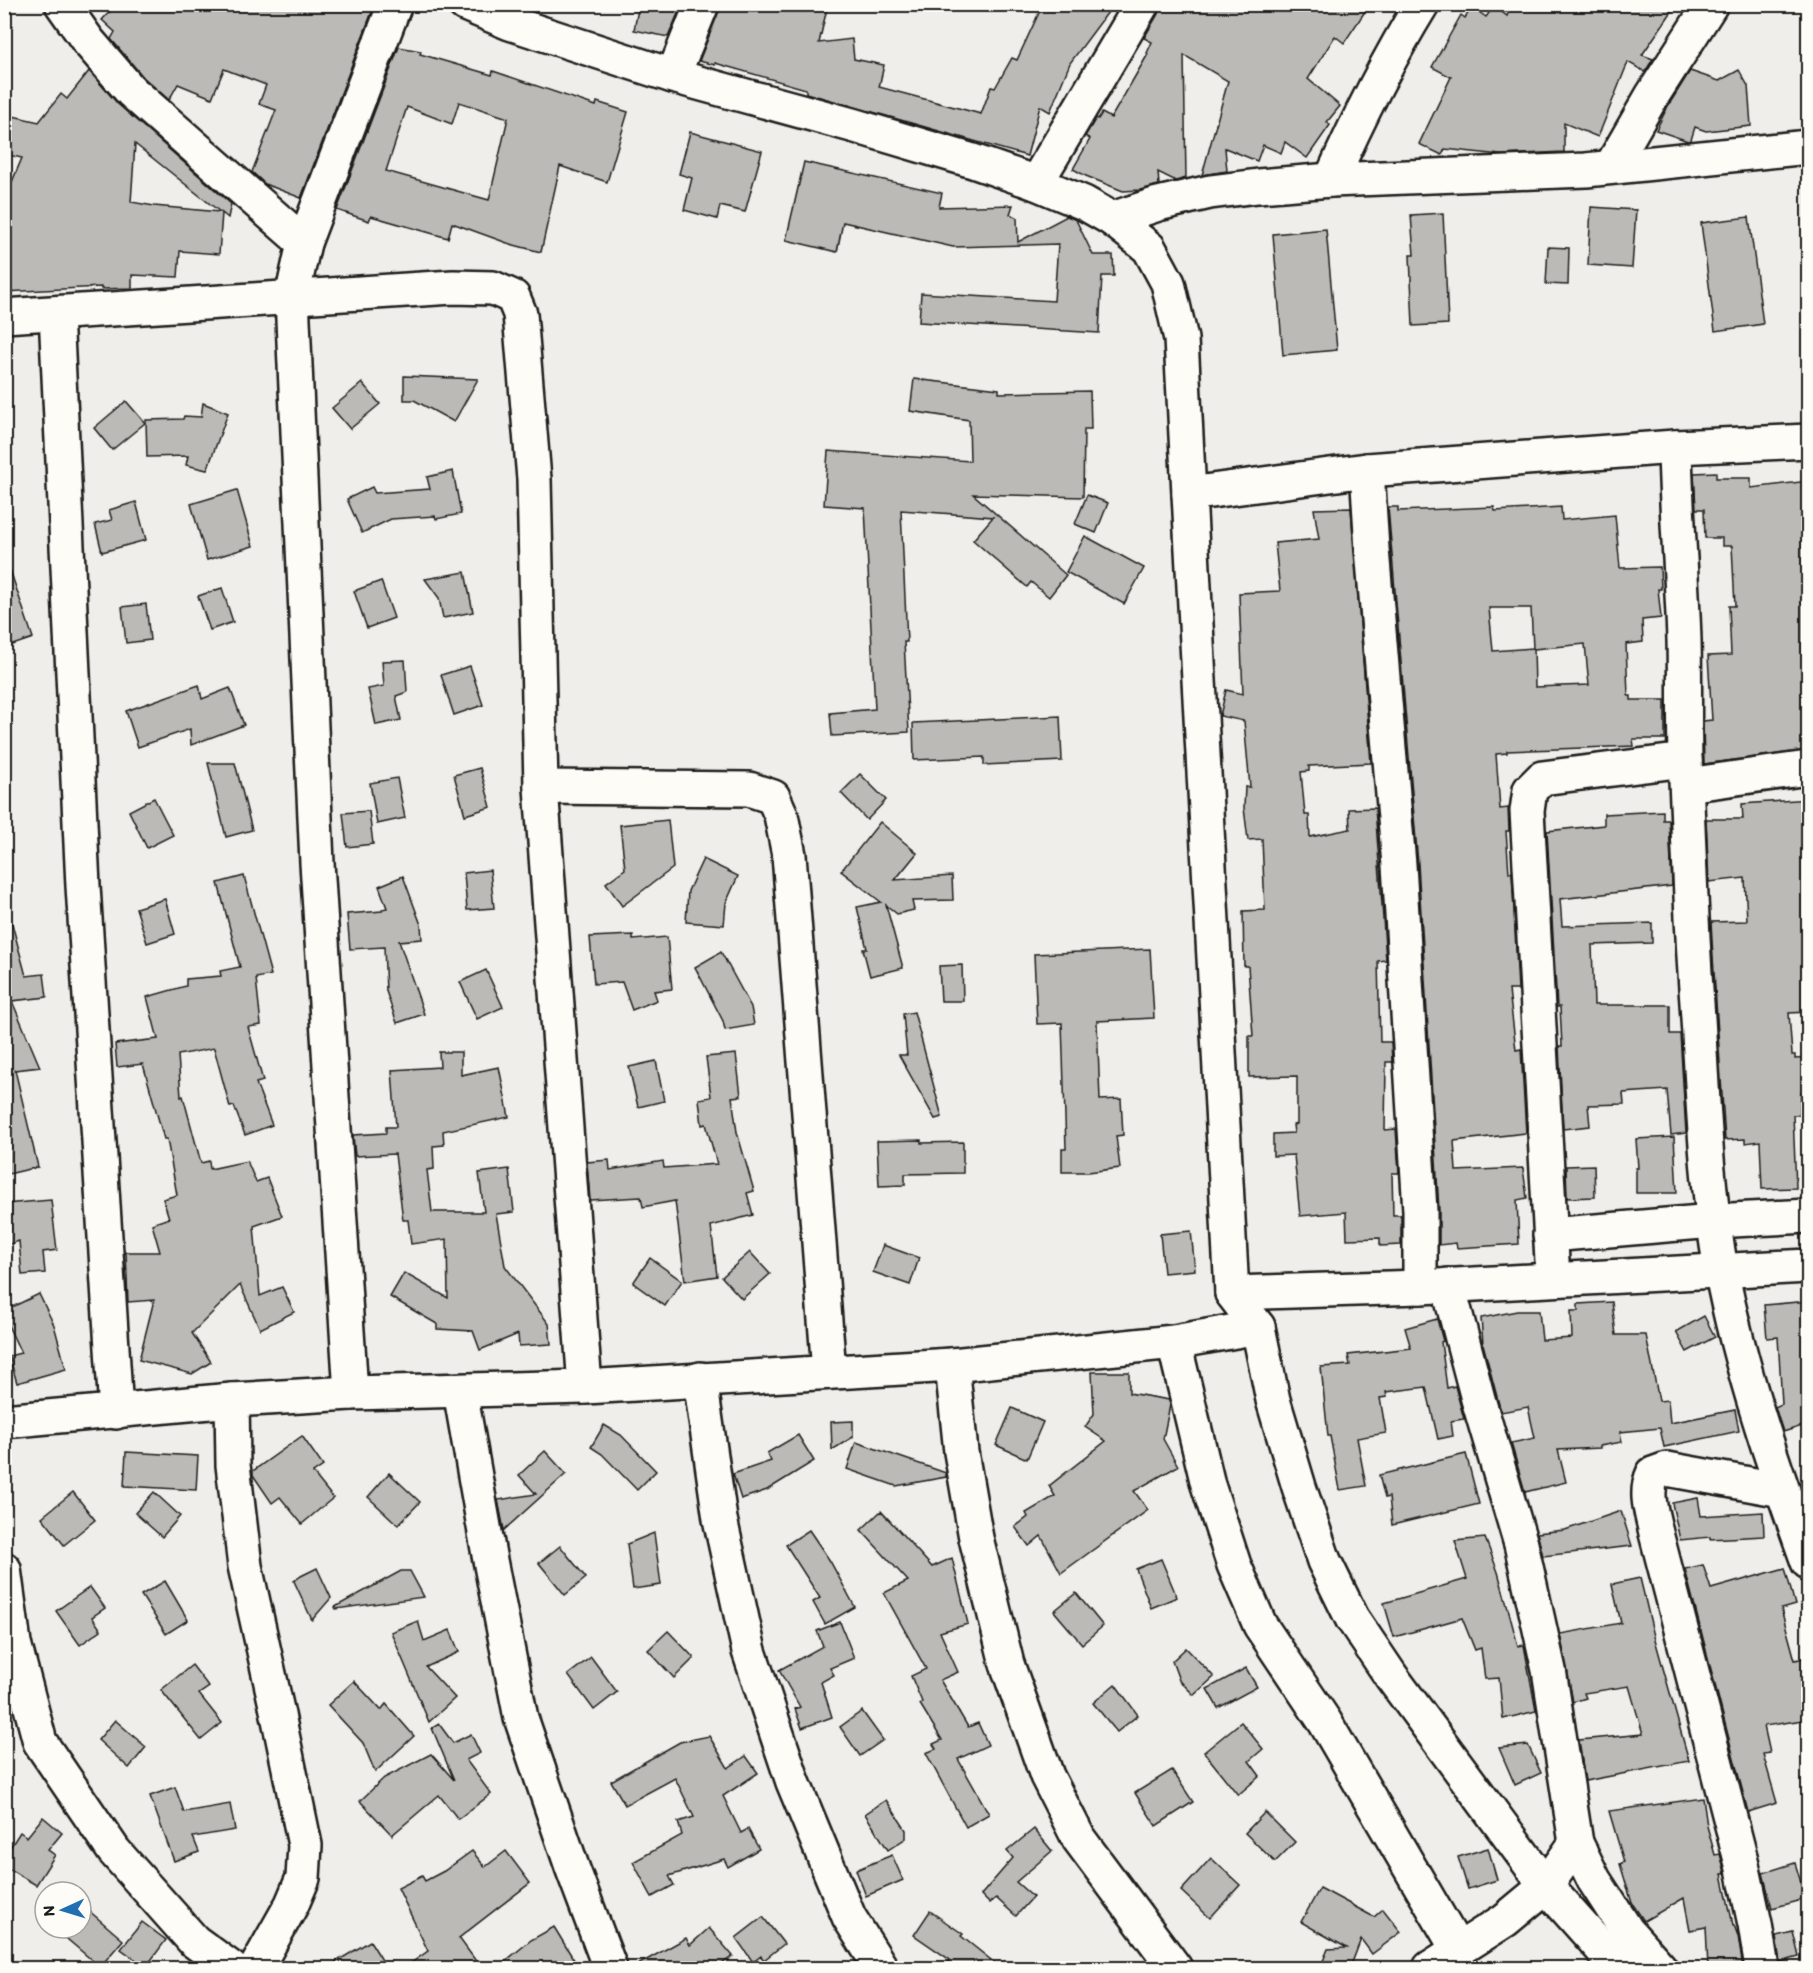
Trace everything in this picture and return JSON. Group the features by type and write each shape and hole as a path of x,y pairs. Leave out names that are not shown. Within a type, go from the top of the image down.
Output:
{"street":[{"path":"62,4 88,41 131,91 303,243"},
{"path":"351,1393 317,863 292,297 303,243 395,4"},
{"path":"465,4 510,23 673,76 852,125 973,161 1036,183 1084,203 1112,219 1149,248 1168,283 1181,339 1232,1293 1258,1327 1273,1400 1299,1487 1324,1561 1352,1618 1391,1676 1546,1886 1619,1968"},
{"path":"673,76 702,4"},
{"path":"1036,183 1142,4"},
{"path":"1331,180 1349,138 1391,54 1422,4"},
{"path":"1611,167 1652,96 1711,4"},
{"path":"1112,219 1158,204 1210,192 1331,180 1586,170 1809,147"},
{"path":"4,316 453,287 493,288 513,297 520,314 534,479 541,787 585,1387"},
{"path":"56,313 83,886 116,1412"},
{"path":"1189,494 1368,470 1675,447 1809,441"},
{"path":"1675,447 1676,510 1684,639 1691,923 1713,1221 1736,1336 1782,1490 1809,1562"},
{"path":"1368,470 1372,549 1399,865 1420,1211 1434,1286 1479,1398 1521,1544 1549,1670 1576,1843 1594,1880 1628,1931 1660,1968"},
{"path":"1553,1279 1527,812 1530,790 1542,778 1809,768"},
{"path":"541,787 749,789 773,797 782,815 789,855 829,1372"},
{"path":"1550,1235 1713,1221 1809,1216"},
{"path":"1232,1293 1434,1286 1809,1266"},
{"path":"4,1421 232,1400 351,1393 585,1387 952,1365 1174,1342 1258,1327"},
{"path":"1174,1342 1208,1485 1234,1565 1260,1625 1324,1722 1458,1950"},
{"path":"952,1365 961,1452 976,1538 1007,1664 1047,1776 1079,1839 1175,1968"},
{"path":"700,1379 720,1519 749,1651 793,1782 849,1917 881,1968"},
{"path":"460,1391 521,1718 572,1867 610,1968"},
{"path":"232,1400 233,1466 245,1566 305,1845 303,1878 292,1904 256,1968"},
{"path":"1762,1968 1742,1864 1656,1533 1648,1485 1653,1474 1667,1469 1782,1490"},
{"path":"4,1569 14,1643 40,1742 114,1851 194,1941 231,1968"},
{"path":"1431,1968 1504,1920 1546,1886 1576,1843"}],"building":[{"path":"117,4 375,4 301,198 265,184 252,172 276,110 259,104 266,85 224,69 212,98 178,84 169,100 144,78 111,39 115,32 102,20"},
{"path":"639,4 682,4 668,37 634,30"},
{"path":"720,4 828,4 819,43 852,39 854,59 884,65 879,87 981,114 991,87 995,88 1012,58 1017,60 1043,4 1114,4 1070,63 1050,112 1040,106 1027,156 806,93 806,89 715,63 715,65 699,61"},
{"path":"1161,4 1370,4 1344,43 1335,36 1308,79 1340,106 1327,122 1330,125 1307,158 1285,142 1281,153 1263,145 1257,161 1225,148 1227,171 1202,175 1228,81 1184,55 1186,178 1176,181 1158,172 1159,185 1140,190 1123,191 1073,169 1090,139 1085,136 1096,118 1098,119 1102,113 1111,118 1148,54 1152,42 1144,38"},
{"path":"1512,4 1677,4 1642,55 1653,59 1645,72 1628,62 1598,137 1564,123 1564,152 1501,155 1445,149 1442,155 1419,144 1451,77 1432,67 1461,15 1465,18 1472,7 1486,17 1494,6 1507,16"},
{"path":"399,47 421,51 420,54 492,75 493,71 596,106 597,102 628,112 607,182 560,166 541,252 510,244 452,223 448,238 371,216 369,221 337,210","holes":["459,102 508,118 489,200 386,171 407,107 452,124"]},
{"path":"1739,70 1748,86 1751,126 1706,131 1695,127 1691,140 1688,141 1656,130 1690,71 1719,81"},
{"path":"89,71 119,105 231,204 228,218 222,213 219,254 180,251 178,277 132,275 132,288 101,289 101,287 4,292 4,201 22,158 4,154 4,114 39,122 61,94 67,99","holes":["135,144 220,212 131,202"]},
{"path":"690,132 762,151 745,212 720,206 717,219 684,210 692,178 679,174"},
{"path":"804,162 942,193 939,207 1013,205 1010,214 1017,218 1018,242 1067,216 1076,220 1093,255 1113,255 1114,276 1102,276 1099,333 919,322 921,293 1054,301 1058,244 953,247 843,222 837,252 786,240"},
{"path":"1591,207 1636,210 1632,268 1588,265"},
{"path":"1443,213 1448,324 1413,326 1410,255 1414,255 1411,215"},
{"path":"1749,217 1763,324 1715,331 1701,223"},
{"path":"1326,229 1337,350 1283,355 1273,234"},
{"path":"1548,247 1569,248 1568,285 1546,284"},
{"path":"404,376 478,379 454,422 414,400 404,400"},
{"path":"914,379 999,389 999,393 1090,391 1091,429 1084,429 1083,497 973,494 1066,575 1049,597 1031,582 1027,587 973,540 993,517 901,510 909,732 832,736 830,713 875,709 865,508 824,505 828,451 970,461 969,420 910,411"},
{"path":"362,383 380,404 350,429 332,408"},
{"path":"126,401 145,423 112,450 94,428"},
{"path":"203,403 228,413 207,470 186,465 188,456 147,457 146,420 183,419 184,416 201,417"},
{"path":"453,471 461,514 436,519 435,516 391,519 362,533 347,499 372,487 375,493 430,489 427,477"},
{"path":"1716,472 1716,478 1751,478 1751,488 1809,481 1809,750 1704,764 1703,721 1712,720 1708,656 1731,655 1729,606 1735,606 1732,546 1722,546 1722,538 1705,538 1704,509 1696,509 1694,473"},
{"path":"237,490 253,546 207,560 191,504"},
{"path":"1087,495 1108,503 1096,533 1075,524"},
{"path":"136,502 146,540 102,552 95,524 112,520 109,510"},
{"path":"1388,507 1398,507 1398,511 1494,507 1495,511 1561,507 1562,520 1615,515 1620,568 1660,567 1661,589 1658,589 1661,618 1642,620 1643,642 1626,644 1628,696 1631,696 1631,700 1665,700 1665,739 1633,739 1634,746 1507,751 1507,753 1496,754 1500,809 1508,808 1509,831 1506,831 1509,873 1512,872 1518,990 1509,990 1516,1050 1521,1049 1526,1133 1454,1141 1456,1171 1523,1168 1527,1198 1517,1200 1519,1244 1457,1248 1456,1243 1439,1245 1439,1210 1418,864","holes":["1489,608 1531,608 1533,648 1493,651","1585,644 1589,685 1535,687 1534,649"]},
{"path":"1351,508 1371,763 1309,766 1309,771 1301,772 1305,815 1309,815 1310,837 1350,829 1349,809 1375,808 1386,960 1378,961 1380,1042 1391,1042 1392,1062 1386,1062 1385,1130 1396,1129 1399,1173 1392,1173 1393,1215 1401,1215 1401,1245 1380,1246 1380,1238 1347,1239 1346,1212 1300,1216 1294,1155 1273,1156 1273,1134 1294,1133 1293,1125 1297,1124 1297,1076 1249,1077 1249,1036 1253,1036 1248,966 1244,966 1243,911 1265,910 1262,839 1248,840 1244,808 1245,787 1250,787 1244,721 1220,716 1226,690 1243,694 1239,593 1280,591 1275,543 1319,539 1314,509"},
{"path":"1085,536 1144,568 1124,604 1066,572"},
{"path":"4,564 8,564 33,638 4,648"},
{"path":"465,572 473,612 443,618 439,598 425,579"},
{"path":"381,581 394,618 367,628 354,591"},
{"path":"222,588 233,622 210,630 198,596"},
{"path":"146,604 150,640 126,643 122,607"},
{"path":"405,660 407,692 396,696 401,720 376,725 368,689 384,686 382,661"},
{"path":"470,666 483,705 454,715 441,675"},
{"path":"199,685 202,699 230,688 244,725 191,745 190,729 138,747 126,711"},
{"path":"1060,716 1062,761 984,765 984,757 914,760 913,723"},
{"path":"208,763 235,763 252,830 226,837"},
{"path":"480,768 491,807 465,815 454,775"},
{"path":"860,774 886,800 867,820 841,793"},
{"path":"397,778 405,818 377,824 370,783"},
{"path":"154,798 173,835 147,848 129,811"},
{"path":"1809,799 1809,1012 1789,1013 1792,1055 1795,1055 1795,1059 1809,1058 1809,1092 1801,1092 1800,1115 1793,1115 1796,1188 1762,1189 1760,1141 1745,1143 1745,1139 1725,1140 1712,941 1711,922 1747,921 1745,878 1709,882 1706,819 1743,819 1742,804"},
{"path":"369,811 373,844 347,847 343,813"},
{"path":"1663,811 1663,820 1669,820 1672,886 1560,899 1562,926 1652,923 1652,943 1592,945 1594,1005 1670,1005 1670,1034 1680,1034 1686,1133 1671,1135 1667,1090 1623,1093 1624,1104 1588,1105 1590,1126 1563,1129 1559,1046 1562,1046 1560,1007 1557,1007 1547,831 1604,825 1604,814"},
{"path":"668,820 673,868 622,906 606,883 625,869 620,825"},
{"path":"880,822 917,853 895,880 952,876 953,900 912,901 914,910 897,914 886,905 903,968 870,976 863,949 867,949 857,907 881,902 841,871"},
{"path":"703,859 738,876 726,903 724,925 686,922 688,891"},
{"path":"490,870 494,908 467,910 464,873"},
{"path":"244,876 271,975 256,978 261,1025 248,1027 263,1081 256,1083 272,1125 245,1135 234,1106 230,1107 214,1048 178,1055 181,1097 183,1096 201,1163 209,1161 210,1169 247,1161 256,1182 267,1178 282,1216 254,1226 260,1296 282,1287 294,1312 260,1329 240,1285 192,1333 211,1362 192,1374 139,1360 154,1300 128,1302 126,1252 160,1252 152,1224 169,1218 163,1199 177,1195 167,1139 164,1139 143,1064 117,1067 115,1044 158,1039 147,997 186,986 186,979 221,976 220,971 240,967 218,883"},
{"path":"403,876 421,925 422,939 399,941 424,1014 397,1023 386,991 384,947 350,949 347,914 382,911 387,908 379,886"},
{"path":"165,899 175,934 147,943 136,908"},
{"path":"11,920 26,976 44,974 47,997 12,1001 40,1067 15,1070 38,1167 4,1175 4,921"},
{"path":"633,935 633,940 667,937 672,989 654,991 657,1000 632,1010 622,982 594,984 590,937"},
{"path":"1150,949 1154,1018 1097,1021 1100,1100 1121,1099 1123,1135 1116,1136 1120,1168 1062,1172 1062,1149 1066,1149 1062,1023 1037,1024 1034,954"},
{"path":"721,952 751,1007 754,1025 725,1030 723,1021 695,967"},
{"path":"962,965 963,1001 941,1001 939,966"},
{"path":"486,970 503,1007 477,1019 460,982"},
{"path":"914,1012 942,1117 935,1119 899,1055 907,1055 903,1014"},
{"path":"439,1052 461,1052 461,1075 499,1067 509,1117 443,1131 444,1145 433,1146 434,1169 427,1170 432,1212 484,1212 479,1173 509,1169 514,1212 496,1214 505,1266 549,1324 551,1344 519,1346 518,1334 480,1350 473,1331 437,1329 437,1324 390,1297 404,1273 448,1298 447,1239 411,1244 408,1220 403,1220 395,1154 355,1156 353,1135 386,1133 386,1127 396,1127 392,1070 440,1067"},
{"path":"736,1054 741,1096 732,1097 737,1132 754,1191 747,1193 753,1215 711,1226 717,1276 685,1281 675,1201 643,1207 641,1197 590,1200 587,1162 609,1160 610,1170 663,1161 664,1168 717,1164 706,1124 702,1125 699,1099 711,1097 706,1057"},
{"path":"656,1061 664,1101 638,1107 629,1067"},
{"path":"1674,1137 1677,1193 1636,1193 1636,1168 1638,1168 1636,1139"},
{"path":"921,1140 921,1143 963,1142 963,1173 905,1174 905,1185 879,1186 877,1141"},
{"path":"1594,1165 1595,1197 1567,1198 1566,1166"},
{"path":"51,1200 57,1250 43,1252 45,1273 22,1275 19,1241 4,1246 4,1204"},
{"path":"1191,1231 1195,1270 1164,1273 1160,1234"},
{"path":"883,1245 919,1258 910,1285 873,1272"},
{"path":"750,1252 770,1274 742,1299 722,1277"},
{"path":"650,1258 682,1281 665,1306 633,1283"},
{"path":"39,1294 54,1325 66,1369 17,1383 9,1356 21,1353 4,1317 4,1311"},
{"path":"1809,1301 1809,1424 1783,1432 1775,1407 1782,1404 1778,1337 1767,1338 1764,1305"},
{"path":"1612,1302 1616,1335 1646,1335 1659,1401 1668,1400 1670,1423 1735,1410 1739,1431 1664,1447 1660,1428 1620,1432 1622,1442 1600,1446 1600,1448 1558,1450 1566,1482 1525,1492 1511,1443 1535,1438 1528,1407 1501,1412 1483,1344 1481,1318 1517,1311 1539,1311 1542,1340 1572,1338 1571,1311 1578,1311 1578,1304"},
{"path":"1704,1316 1715,1337 1687,1352 1676,1332"},
{"path":"1437,1319 1443,1341 1441,1342 1447,1388 1455,1386 1464,1419 1451,1421 1453,1436 1438,1439 1426,1387 1386,1392 1387,1397 1380,1398 1386,1433 1357,1438 1366,1486 1340,1490 1330,1436 1328,1436 1321,1367 1350,1365 1348,1355 1411,1348 1405,1328"},
{"path":"1092,1372 1129,1372 1129,1393 1169,1400 1163,1439 1178,1466 1134,1491 1148,1510 1061,1573 1041,1536 1029,1546 1015,1527 1028,1517 1026,1513 1055,1496 1049,1486 1106,1441 1085,1427 1094,1414"},
{"path":"1012,1408 1043,1422 1027,1459 996,1445"},
{"path":"853,1421 853,1437 832,1450 831,1422"},
{"path":"604,1425 621,1435 656,1471 637,1490 602,1454 591,1447"},
{"path":"798,1435 814,1461 767,1490 741,1499 733,1474 771,1461 767,1453"},
{"path":"302,1436 323,1466 313,1473 333,1498 302,1524 280,1497 272,1503 253,1475 253,1471"},
{"path":"856,1442 946,1473 946,1477 896,1486 847,1469"},
{"path":"545,1451 566,1474 504,1530 498,1500 536,1494 519,1475"},
{"path":"126,1452 198,1456 196,1490 124,1486"},
{"path":"1466,1454 1479,1504 1392,1525 1389,1497 1385,1498 1379,1475"},
{"path":"389,1473 420,1502 398,1525 368,1497"},
{"path":"73,1492 95,1520 64,1545 42,1517"},
{"path":"154,1492 180,1516 162,1537 135,1513"},
{"path":"1698,1498 1701,1516 1763,1512 1764,1536 1680,1540 1672,1503"},
{"path":"881,1511 932,1567 952,1558 968,1624 940,1632 958,1672 940,1680 968,1727 978,1723 988,1745 958,1759 989,1814 966,1827 926,1753 936,1749 933,1744 942,1740 920,1704 922,1702 911,1676 926,1669 884,1593 908,1581 861,1530"},
{"path":"1621,1511 1632,1546 1543,1556 1537,1533 1565,1530"},
{"path":"809,1530 830,1561 855,1607 825,1624 813,1602 820,1598 786,1545"},
{"path":"654,1533 661,1585 633,1589 627,1544"},
{"path":"1485,1538 1498,1572 1518,1646 1524,1645 1536,1711 1503,1719 1499,1678 1485,1679 1481,1648 1475,1650 1462,1618 1394,1637 1384,1603 1467,1579 1455,1541"},
{"path":"560,1546 586,1578 565,1595 539,1563"},
{"path":"1161,1559 1177,1597 1151,1608 1136,1569"},
{"path":"1703,1565 1711,1589 1785,1568 1795,1605 1781,1609 1795,1660 1809,1657 1809,1719 1764,1726 1770,1753 1763,1754 1777,1803 1748,1812 1685,1569"},
{"path":"317,1568 331,1598 312,1620 294,1581"},
{"path":"401,1571 410,1571 424,1597 336,1609 335,1607"},
{"path":"1640,1578 1689,1761 1585,1781 1579,1740 1643,1734 1629,1686 1584,1693 1586,1698 1573,1702 1560,1634 1621,1623 1612,1584"},
{"path":"165,1581 188,1620 166,1634 141,1595"},
{"path":"90,1587 105,1608 92,1617 101,1630 80,1645 56,1611"},
{"path":"1076,1593 1103,1626 1082,1644 1054,1611"},
{"path":"418,1621 424,1641 450,1630 459,1652 426,1667 455,1698 429,1722 391,1632"},
{"path":"840,1622 854,1658 830,1668 834,1675 821,1682 832,1717 802,1728 795,1709 800,1707 779,1670 823,1646 817,1631"},
{"path":"668,1631 694,1658 674,1678 648,1650"},
{"path":"1186,1648 1214,1677 1194,1695 1179,1680 1172,1661"},
{"path":"591,1657 617,1692 594,1710 568,1675"},
{"path":"192,1665 209,1687 199,1694 222,1723 201,1740 161,1690"},
{"path":"1246,1668 1257,1687 1218,1708 1207,1689"},
{"path":"354,1681 381,1710 386,1704 414,1736 375,1772 363,1743 328,1705"},
{"path":"1115,1684 1138,1715 1117,1732 1093,1703"},
{"path":"862,1711 883,1740 860,1756 840,1727"},
{"path":"115,1720 146,1747 129,1768 98,1740"},
{"path":"1241,1722 1263,1749 1249,1761 1260,1776 1238,1795 1204,1752"},
{"path":"439,1724 453,1743 471,1734 480,1753 466,1760 491,1794 458,1819 439,1795 392,1835 360,1801 384,1778 431,1754 454,1780 432,1728"},
{"path":"709,1736 728,1768 746,1756 758,1773 723,1796 741,1833 748,1829 759,1849 728,1867 724,1859 669,1876 674,1885 652,1897 633,1862 682,1835 678,1822 694,1817 675,1778 625,1805 611,1781 680,1742"},
{"path":"1528,1745 1541,1773 1515,1785 1499,1748"},
{"path":"1172,1770 1193,1802 1156,1826 1135,1793"},
{"path":"175,1787 184,1812 230,1804 235,1830 193,1837 199,1852 174,1861 150,1796"},
{"path":"1703,1798 1707,1826 1715,1855 1720,1854 1724,1868 1725,1874 1722,1874 1733,1925 1738,1936 1743,1968 1708,1968 1706,1927 1690,1930 1684,1898 1644,1921 1632,1903 1620,1864 1624,1862 1609,1811"},
{"path":"886,1800 906,1830 906,1838 888,1850 865,1814"},
{"path":"1265,1812 1295,1842 1275,1862 1245,1833"},
{"path":"43,1817 62,1833 48,1850 55,1855 39,1880 33,1880 33,1883 4,1866 4,1857 20,1832 27,1837"},
{"path":"1034,1829 1052,1851 1016,1882 1033,1897 1016,1916 996,1898 989,1903 981,1895 1013,1858 1007,1851"},
{"path":"1488,1848 1497,1880 1468,1889 1458,1857"},
{"path":"472,1851 485,1867 506,1851 530,1883 459,1938 481,1968 404,1968 428,1951 398,1888 422,1876 425,1881"},
{"path":"892,1855 903,1880 866,1896 856,1870"},
{"path":"1211,1858 1240,1885 1210,1918 1181,1891"},
{"path":"1795,1863 1806,1899 1772,1908 1763,1873"},
{"path":"1320,1888 1374,1917 1383,1909 1401,1932 1372,1954 1361,1939 1350,1968 1320,1968 1328,1949 1347,1948 1301,1922"},
{"path":"930,1911 963,1934 961,1936 1001,1968 943,1968 950,1960 914,1935"},
{"path":"93,1914 123,1940 100,1967 68,1940 93,1940"},
{"path":"763,1917 784,1944 764,1960 761,1956 753,1962 736,1938"},
{"path":"142,1922 166,1940 146,1967 121,1949"},
{"path":"554,1927 579,1968 497,1968 531,1940"},
{"path":"709,1928 733,1956 716,1968 632,1968 686,1938 690,1945"},
{"path":"1793,1932 1799,1957 1780,1962 1776,1936"},
{"path":"370,1941 387,1968 326,1968"}]}
